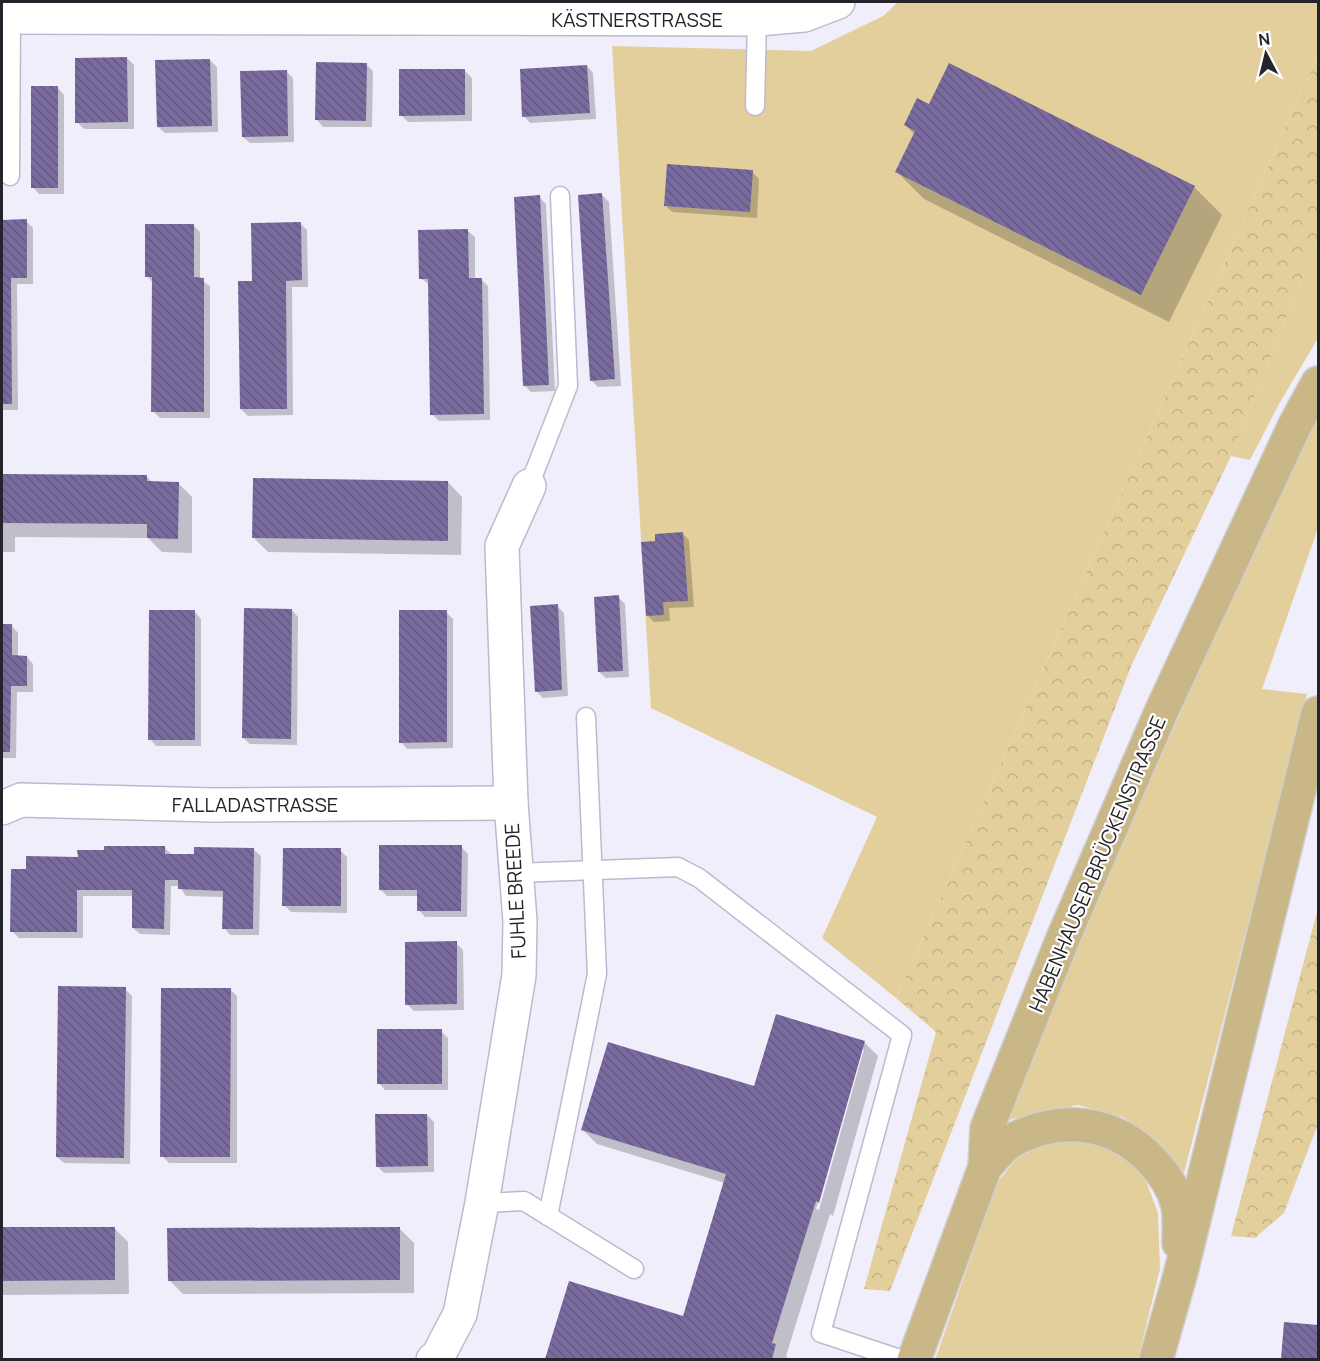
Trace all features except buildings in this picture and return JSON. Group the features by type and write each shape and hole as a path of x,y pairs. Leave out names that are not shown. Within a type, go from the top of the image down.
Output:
{"main road":[{"name":"HABENHAUSER BRÜCKENSTRASSE","path":"914,1359 985,1167 987,1128 1064,936 1162,710 1295,425 1318,383"},
{"path":"1156,1359 1181,1272 1318,713"},
{"path":"985,1167 1010,1142 1049,1126 1080,1124 1112,1131 1141,1149 1165,1174 1178,1205 1181,1272"}],"street":[{"name":"KÄSTNERSTRASSE","path":"6,17 570,10 757,19 804,15 838,2"},
{"name":"FUHLE BREEDE","path":"433,1359 438,1356 460,1314 482,1203 519,975 520,921 511,803 502,546 529,486"},
{"name":"FALLADASTRASSE","path":"2,808 21,800 213,805 511,803"}],"lane":[{"path":"6,17 10,176"},
{"path":"755,106 757,19"},
{"path":"529,486 568,386 560,196"},
{"path":"548,1216 597,974 586,717"},
{"path":"516,873 678,867 699,878 902,1035 821,1333 903,1359"},
{"path":"482,1203 524,1201 634,1269"}],"green space":[{"path":"898,2 1318,2 1318,54 896,998 822,938 877,817 651,708 612,46 811,51 883,16"},
{"path":"1318,54 1318,239 1231,456 1132,664 890,1291 864,1289 936,1032 896,998"},
{"path":"1318,239 1318,338 1279,404 1250,460 1231,456"},
{"path":"1318,417 1318,528 1262,689 1307,694 1184,1173 1154,1138 1123,1117 1078,1105 1008,1120 1106,878 1268,519"},
{"path":"1318,908 1318,1124 1284,1213 1255,1238 1231,1236"},
{"path":"1087,1142 1118,1154 1143,1173 1158,1213 1160,1269 1138,1359 935,1360 997,1183 1017,1158 1048,1143"}]}
